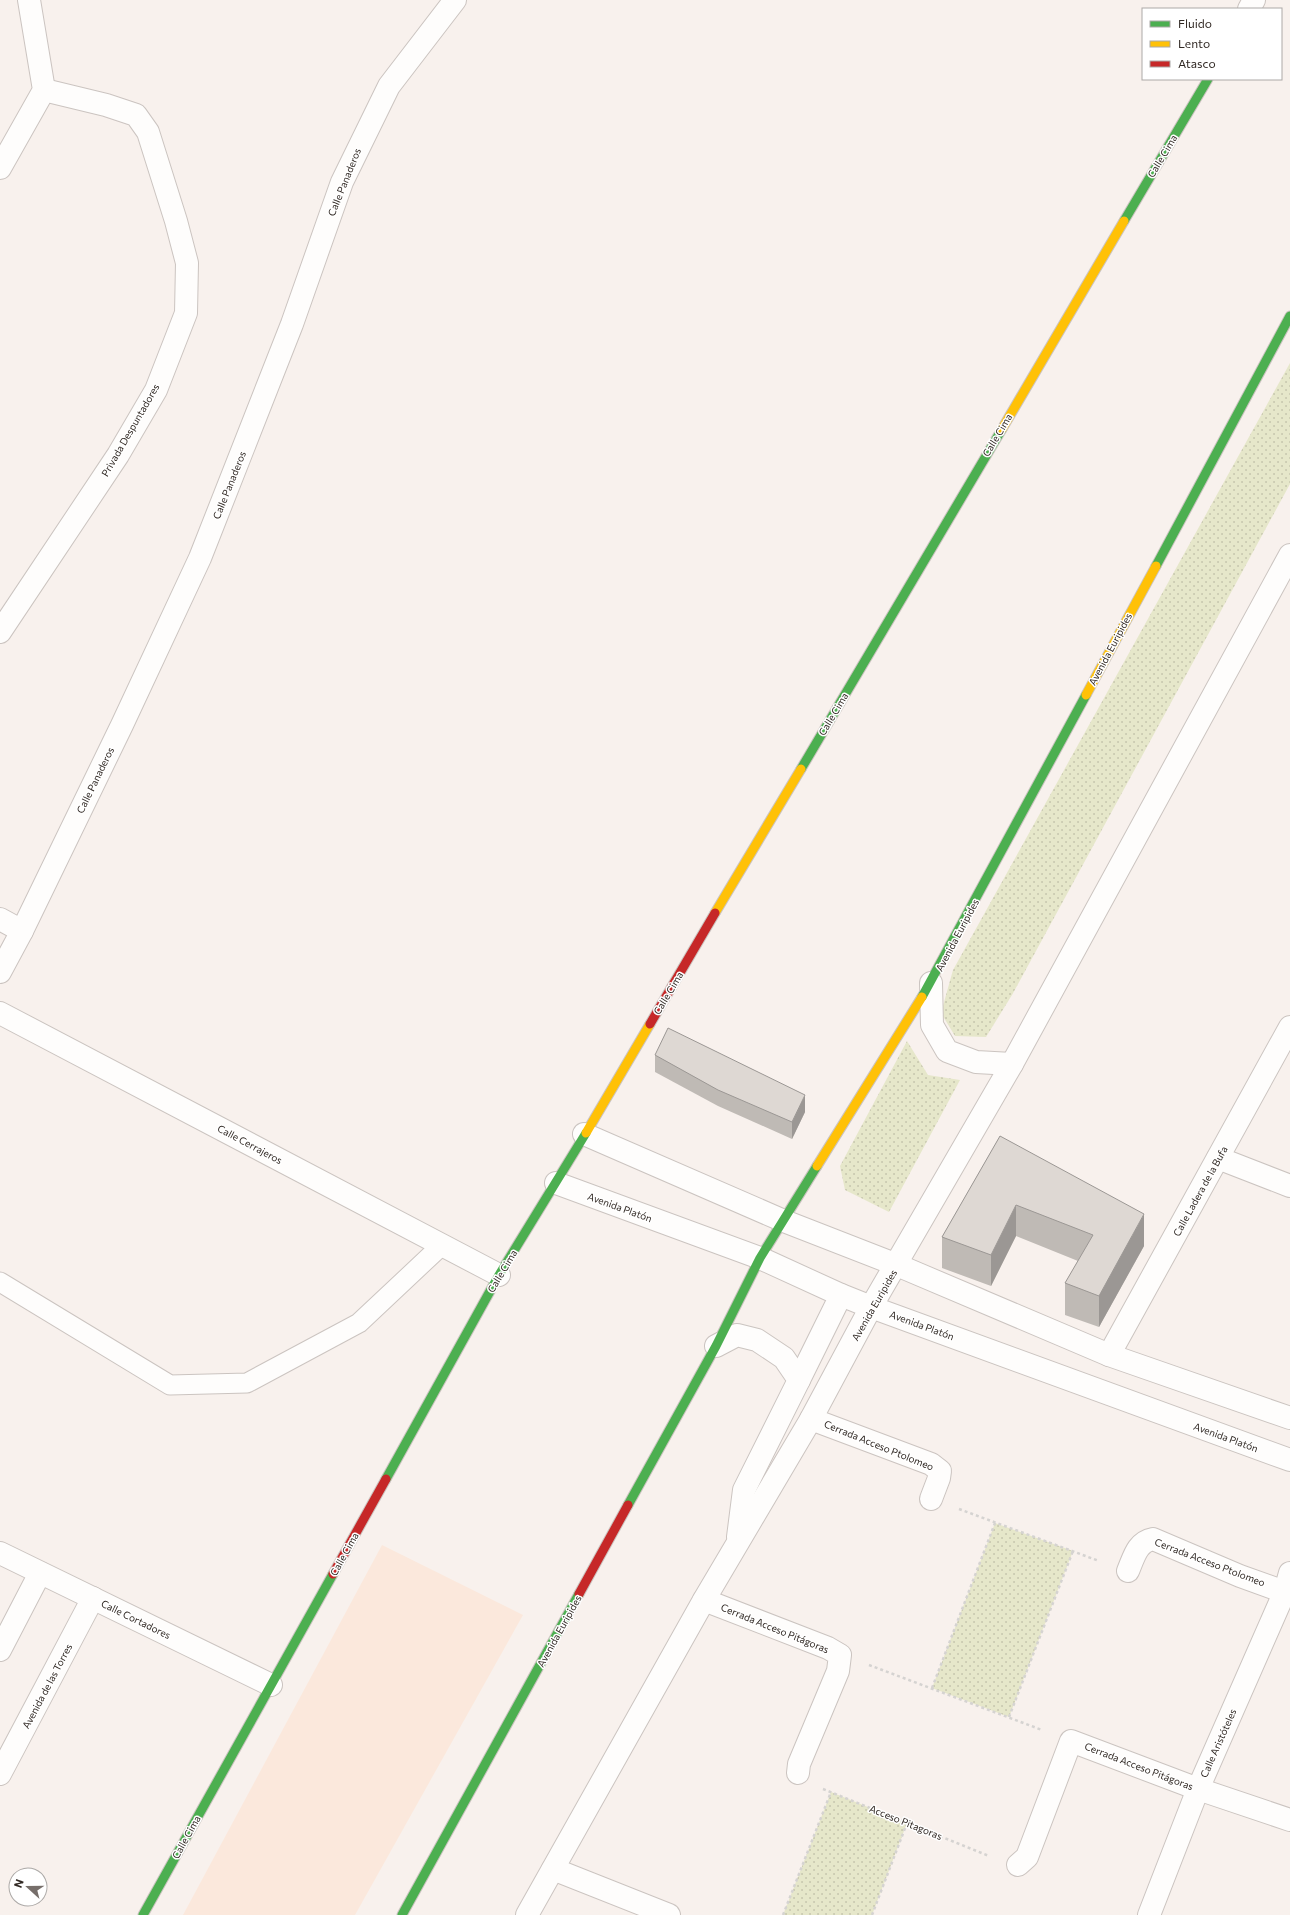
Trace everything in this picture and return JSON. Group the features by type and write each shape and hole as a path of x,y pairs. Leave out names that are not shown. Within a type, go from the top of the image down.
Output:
{"street":[{"path":"0,168 44,90 29,0"},
{"name":"Calle Panaderos","path":"0,972 22,931 122,725 200,558 292,324 342,182 389,86 455,0"},
{"name":"Calle Cima","path":"143,1915 500,1275 556,1183 1207,80"},
{"name":"Privada Despuntadores","path":"0,632 118,455 156,390 186,313 187,263 176,221 148,132 136,115 106,105 44,90"},
{"name":"Avenida Euripides","path":"402,1915 716,1346 760,1258 931,983 1290,316"},
{"name":"Avenida Euripides","path":"527,1915 704,1600 811,1419 871,1307 897,1265 1012,1064 1290,555"},
{"path":"0,919 22,931"},
{"name":"Avenida Euripides","path":"931,983 932,1025 947,1051 976,1062 1012,1064"},
{"name":"Calle Cerrajeros","path":"0,1013 500,1275"},
{"name":"Calle Ladera de la Bufa","path":"1109,1355 1290,1027"},
{"path":"584,1134 784,1221 897,1265 1109,1355 1290,1418"},
{"path":"1218,1158 1290,1186"},
{"name":"Avenida Platón","path":"556,1183 760,1258 871,1307 1290,1460"},
{"name":"Avenida Euripides","path":"736,1546 744,1490 841,1295"},
{"path":"716,1346 737,1335 757,1340 784,1358 799,1380"},
{"name":"Cerrada Acceso Ptolomeo","path":"811,1419 931,1464 940,1471 940,1478 931,1499"},
{"name":"Cerrada Acceso Ptolomeo","path":"1128,1571 1138,1549 1145,1540 1153,1539 1240,1576 1288,1586"},
{"name":"Calle Cortadores","path":"0,1553 271,1685"},
{"path":"0,1650 40,1573"},
{"name":"Calle Aristóteles","path":"1149,1915 1198,1789 1288,1586"},
{"name":"Avenida de las Torres","path":"0,1774 93,1598"},
{"name":"Cerrada Acceso Pitágoras","path":"704,1600 828,1648 840,1655 838,1671 799,1764 798,1773"},
{"name":"Cerrada Acceso Pitágoras","path":"1018,1865 1027,1857 1071,1741 1198,1789 1290,1820"},
{"path":"553,1869 669,1915"}],"lane":[{"path":"0,1282 170,1385 247,1383 359,1323 442,1245"}],"path":[{"path":"931,1499 1128,1571"},
{"path":"932,1688 995,1522"},
{"path":"1009,1717 1073,1551"},
{"path":"840,1655 1071,1741"},
{"name":"Acceso Pitagoras","path":"798,1773 804,1781 1008,1864 1018,1865"},
{"path":"783,1915 831,1792"},
{"path":"872,1915 907,1823"}],"shaded area":[{"path":"382,1545 523,1615 355,1915 183,1915"}],"green space":[{"path":"1290,363 1290,484 1012,995 986,1037 955,1036 941,1013 953,970"},
{"path":"907,1041 928,1075 960,1080 889,1212 845,1190 840,1166"},
{"path":"995,1523 1073,1551 1009,1717 932,1688"},
{"path":"831,1792 907,1823 872,1915 783,1915"}],"building":[{"path":"668,1028 805,1095 792,1122 718,1090 655,1055"},
{"path":"1000,1136 1144,1214 1099,1296 1065,1283 1093,1235 1016,1205 991,1255 942,1237"}],"traffic: fast":[{"path":"1124,221 1207,80"},
{"path":"1156,566 1290,316"},
{"path":"801,769 1002,429"},
{"path":"922,997 1086,695"},
{"path":"386,1479 499,1275 586,1133"},
{"path":"628,1505 716,1346 760,1258 817,1166"},
{"path":"143,1915 333,1574"},
{"path":"402,1915 579,1594"}],"traffic: slow":[{"path":"1002,429 1124,221"},
{"path":"1086,695 1156,566"},
{"path":"715,913 801,769"},
{"path":"817,1166 922,997"},
{"path":"586,1133 650,1024"}],"traffic: jam":[{"path":"650,1024 715,913"},
{"path":"333,1574 386,1479"},
{"path":"579,1594 628,1505"}]}
